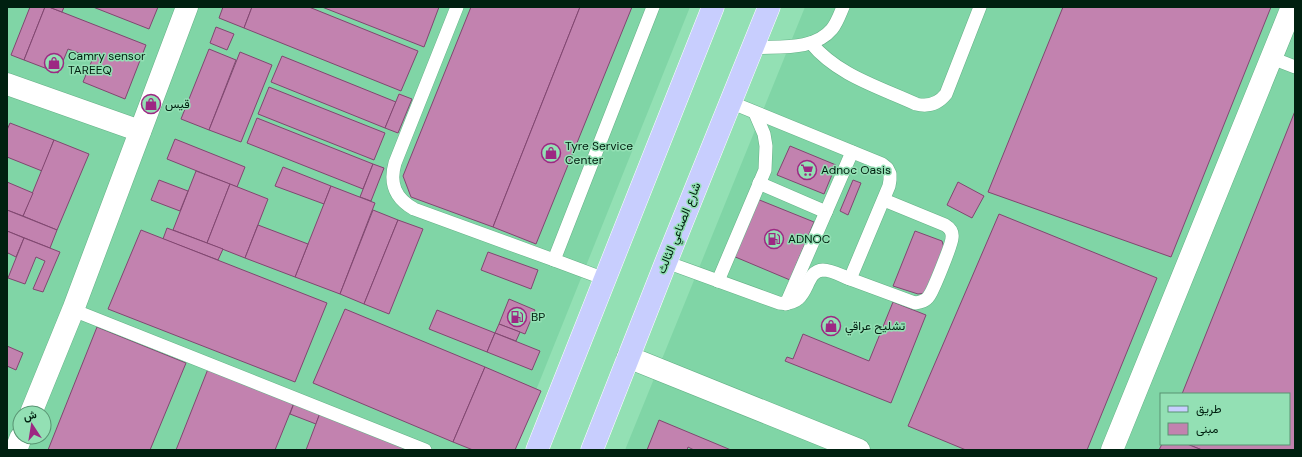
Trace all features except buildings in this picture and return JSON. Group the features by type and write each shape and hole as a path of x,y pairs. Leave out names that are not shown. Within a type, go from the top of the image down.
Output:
{"main road":[{"path":"538,450 713,7"},
{"name":"شارع الصناعي الثالث","path":"592,450 769,7"}],"street":[{"path":"34,405 73,310 187,7"},
{"path":"1112,450 1292,7"},
{"path":"7,84 140,131"},
{"path":"628,357 859,450"}],"lane":[{"path":"457,7 395,163 392,172 392,181 395,190 406,205 414,209 605,279"},
{"path":"554,260 653,7"},
{"path":"753,48 811,43 823,37 832,29 843,7"},
{"path":"811,43 827,60 846,73 916,104 930,105 942,99 946,94 980,7"},
{"path":"1272,58 1295,67"},
{"path":"730,102 882,164 887,168 890,174 890,180 884,200 850,279"},
{"path":"718,281 765,170 766,146 762,129 755,112"},
{"path":"786,304 852,152"},
{"path":"759,183 826,212"},
{"path":"666,262 779,303 793,303 799,298 812,276 819,271 828,271 916,303 925,300 931,292 951,242 952,232 945,225 884,200"},
{"path":"73,310 425,450"}],"shaded area":[{"path":"7,7 690,7 512,450 7,450"},
{"path":"805,7 1295,7 1295,450 625,450"}],"place":[{"name":"Camry sensor TAREEQ","path":"54,63"},
{"name":"قيس","path":"151,104"},
{"name":"Tyre Service Center","path":"551,153"},
{"name":"Adnoc Oasis","path":"807,170"},
{"name":"ADNOC","path":"774,239"},
{"name":"BP","path":"517,317"},
{"name":"تشليح عراقي","path":"831,326"}]}
